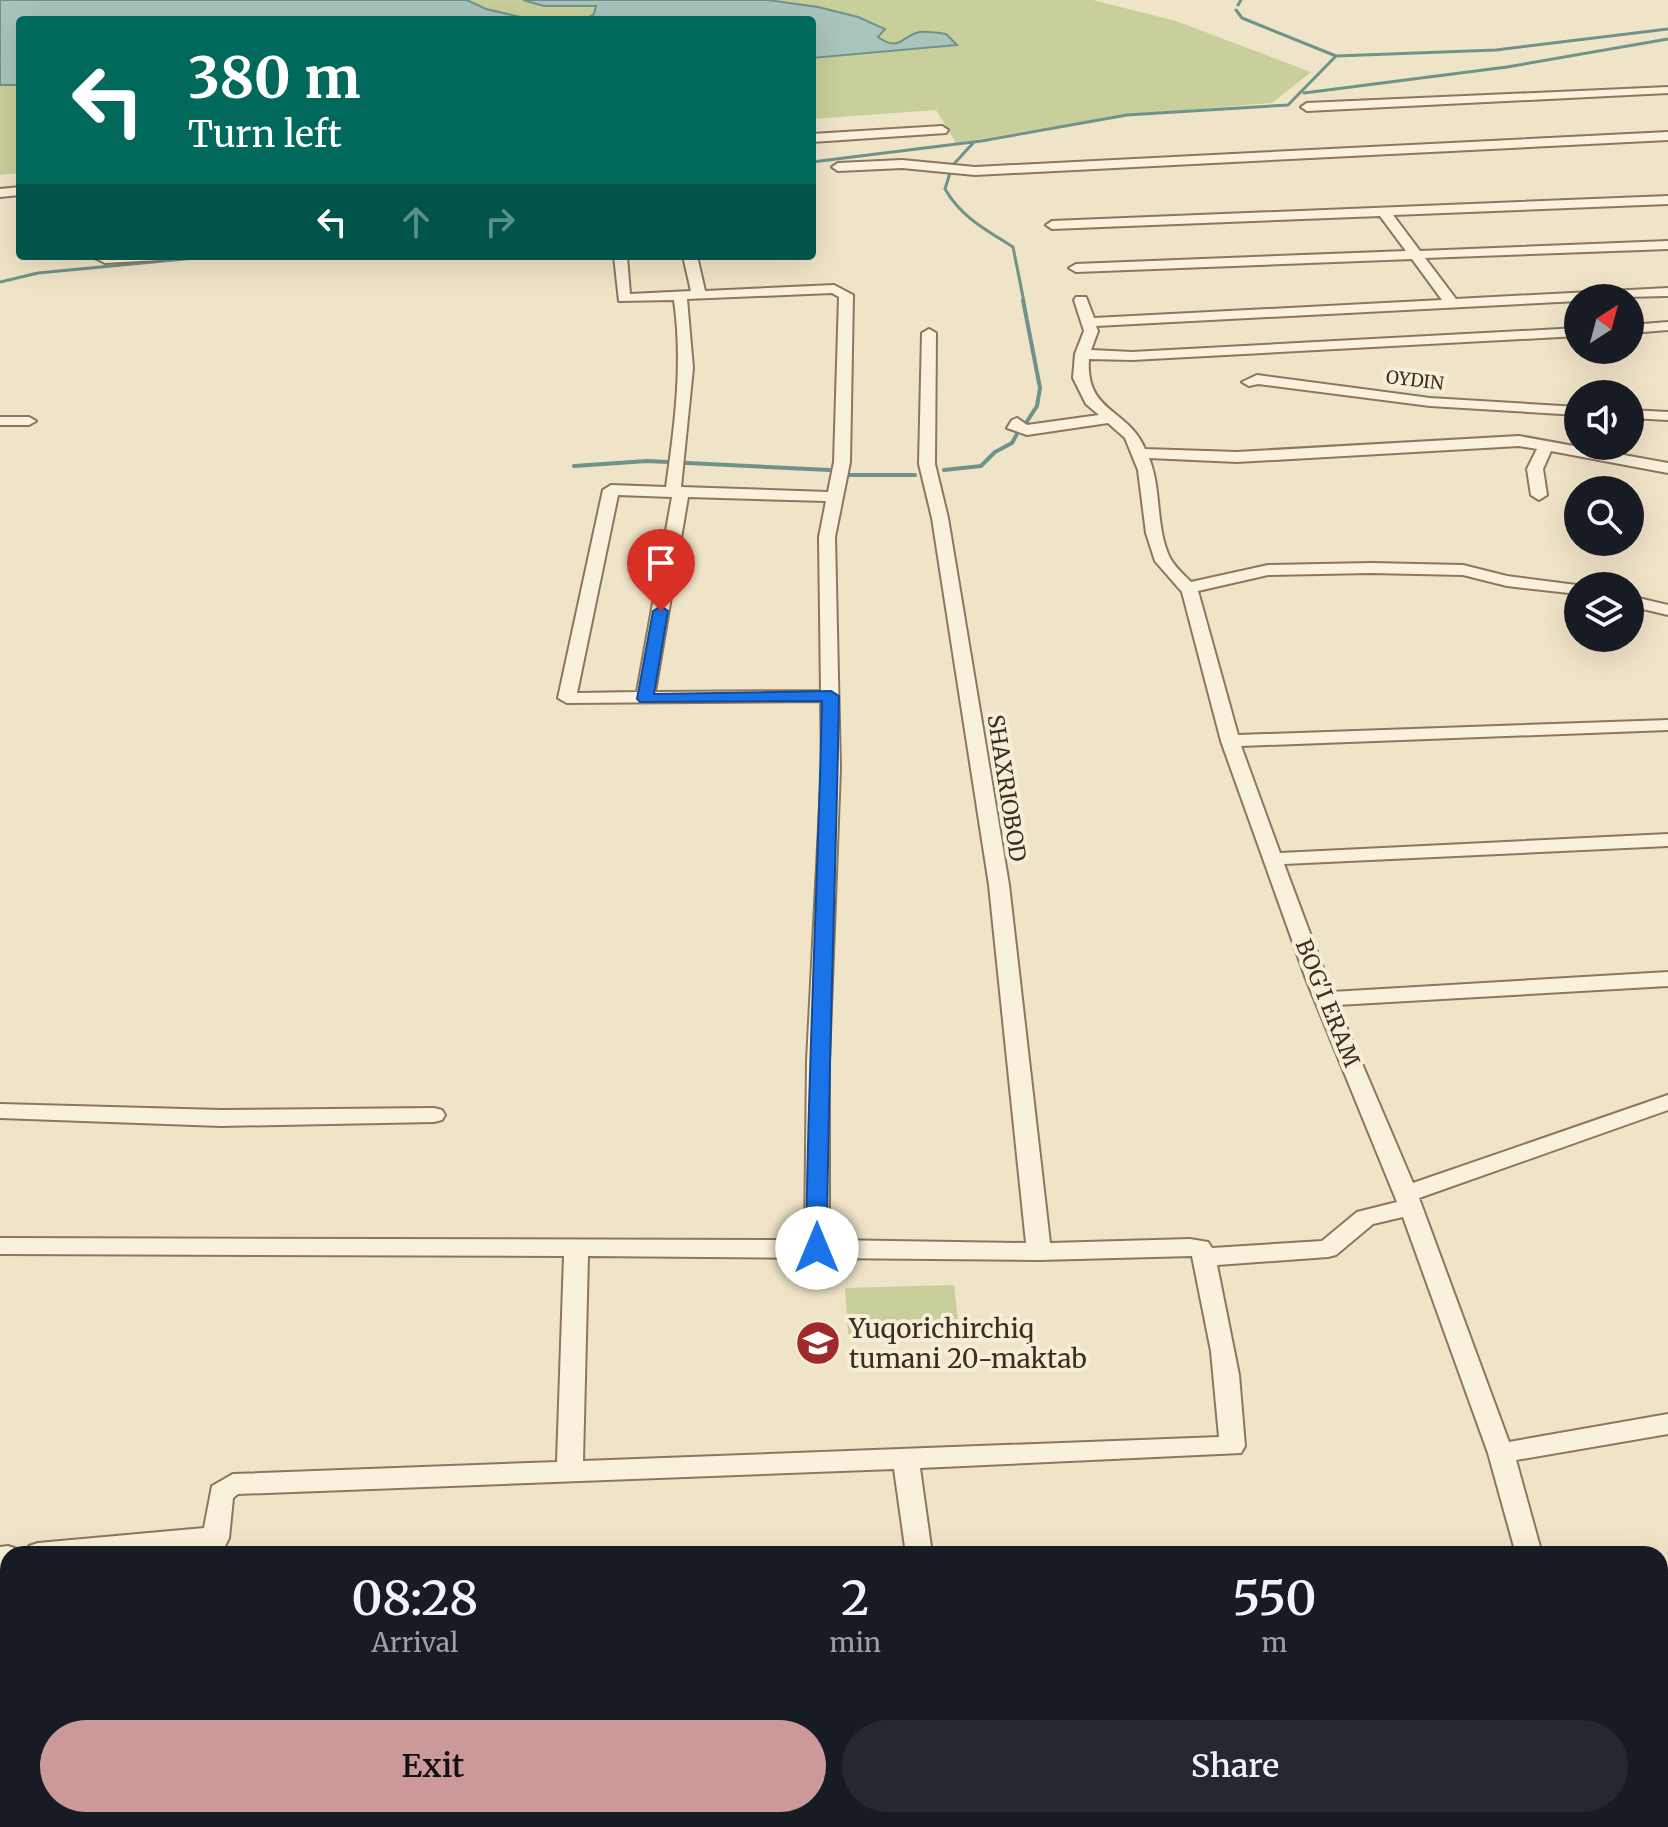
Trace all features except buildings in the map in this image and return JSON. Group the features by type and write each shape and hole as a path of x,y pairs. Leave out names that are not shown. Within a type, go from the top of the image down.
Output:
{"street":[{"path":"1307,107 1668,90"},
{"path":"816,138 942,130"},
{"path":"838,167 902,164 975,171 1668,136"},
{"path":"1052,225 1668,200"},
{"path":"1383,211 1452,303"},
{"path":"1076,268 1668,245"},
{"path":"620,260 624,298 834,289 845,293 842,462 827,537 827,660 831,696 827,897 818,1061 817,1248"},
{"path":"645,699 677,492 690,260"},
{"path":"1090,322 1668,292"},
{"path":"1081,300 1090,322 1080,378 1091,401 1132,436 1139,453 1237,457 1519,441 1668,468"},
{"path":"1644,328 1668,326"},
{"name":"SHAXRIOBOD","path":"929,333 927,464 940,518 999,885 1039,1252"},
{"path":"1082,354 1132,356 1564,333"},
{"name":"OYDIN","path":"1249,382 1257,379 1430,402 1564,410"},
{"path":"1644,415 1668,416"},
{"path":"1017,423 1015,428 1027,430 1110,418"},
{"path":"0,421 29,421"},
{"path":"1539,495 1535,469 1547,444"},
{"name":"BOG'I ERAM","path":"1139,453 1146,470 1154,533 1163,561 1187,588 1230,741 1326,999 1408,1201 1501,1453 1527,1546"},
{"path":"831,696 567,698 611,490 836,497"},
{"path":"1187,588 1268,570 1371,568 1463,570 1507,581 1564,587"},
{"path":"1644,604 1668,610"},
{"path":"1230,741 1668,725"},
{"path":"1274,859 1668,840"},
{"path":"1326,999 1668,979"},
{"path":"1204,1257 1328,1249 1365,1218 1668,1102"},
{"path":"0,1111 221,1118 434,1115"},
{"path":"0,1246 576,1250 817,1248 1039,1252 1190,1247 1200,1248 1204,1257 1216,1307 1232,1418 1232,1446 906,1461 233,1484 221,1493 217,1546"},
{"path":"570,1472 576,1250"},
{"path":"1501,1453 1668,1424"},
{"path":"906,1461 918,1546"}],"green space":[{"path":"0,0 1093,0 1176,21 1311,72 1272,103 1126,115 956,143 936,110 816,119 816,16 16,16 16,173 0,175"},
{"path":"954,1285 959,1331 848,1334 845,1288"}],"water":[{"path":"0,0 467,0 486,9 516,16 16,16 16,85 0,85"},
{"path":"523,0 768,0 818,7 858,17 885,29 878,37 885,42 896,43 926,32 946,34 957,45 816,58 816,16 591,16 596,6 544,6"}],"waterway":[{"path":"1238,5 1241,0"},
{"path":"1236,10 1242,18 1336,56"},
{"path":"1336,56 1496,50 1668,29"},
{"path":"1304,93 1507,67 1668,39"},
{"path":"816,162 981,141 1127,115 1288,105 1336,56"},
{"path":"952,166 974,142"},
{"path":"950,173 945,189 951,199 975,222 1013,247 1024,302"},
{"path":"0,282 38,273 174,260"},
{"path":"1023,300 1040,388 1037,406 1024,426"},
{"path":"944,470 981,466 995,452 1012,443 1017,434"},
{"path":"574,466 647,461 829,470"},
{"path":"848,475 915,475"}],"place":[{"name":"Yuqorichirchiq tumani 20-maktab","path":"818,1343"}],"route":[{"path":"661,611 645,699 831,696 827,897 818,1061 817,1248"}]}
